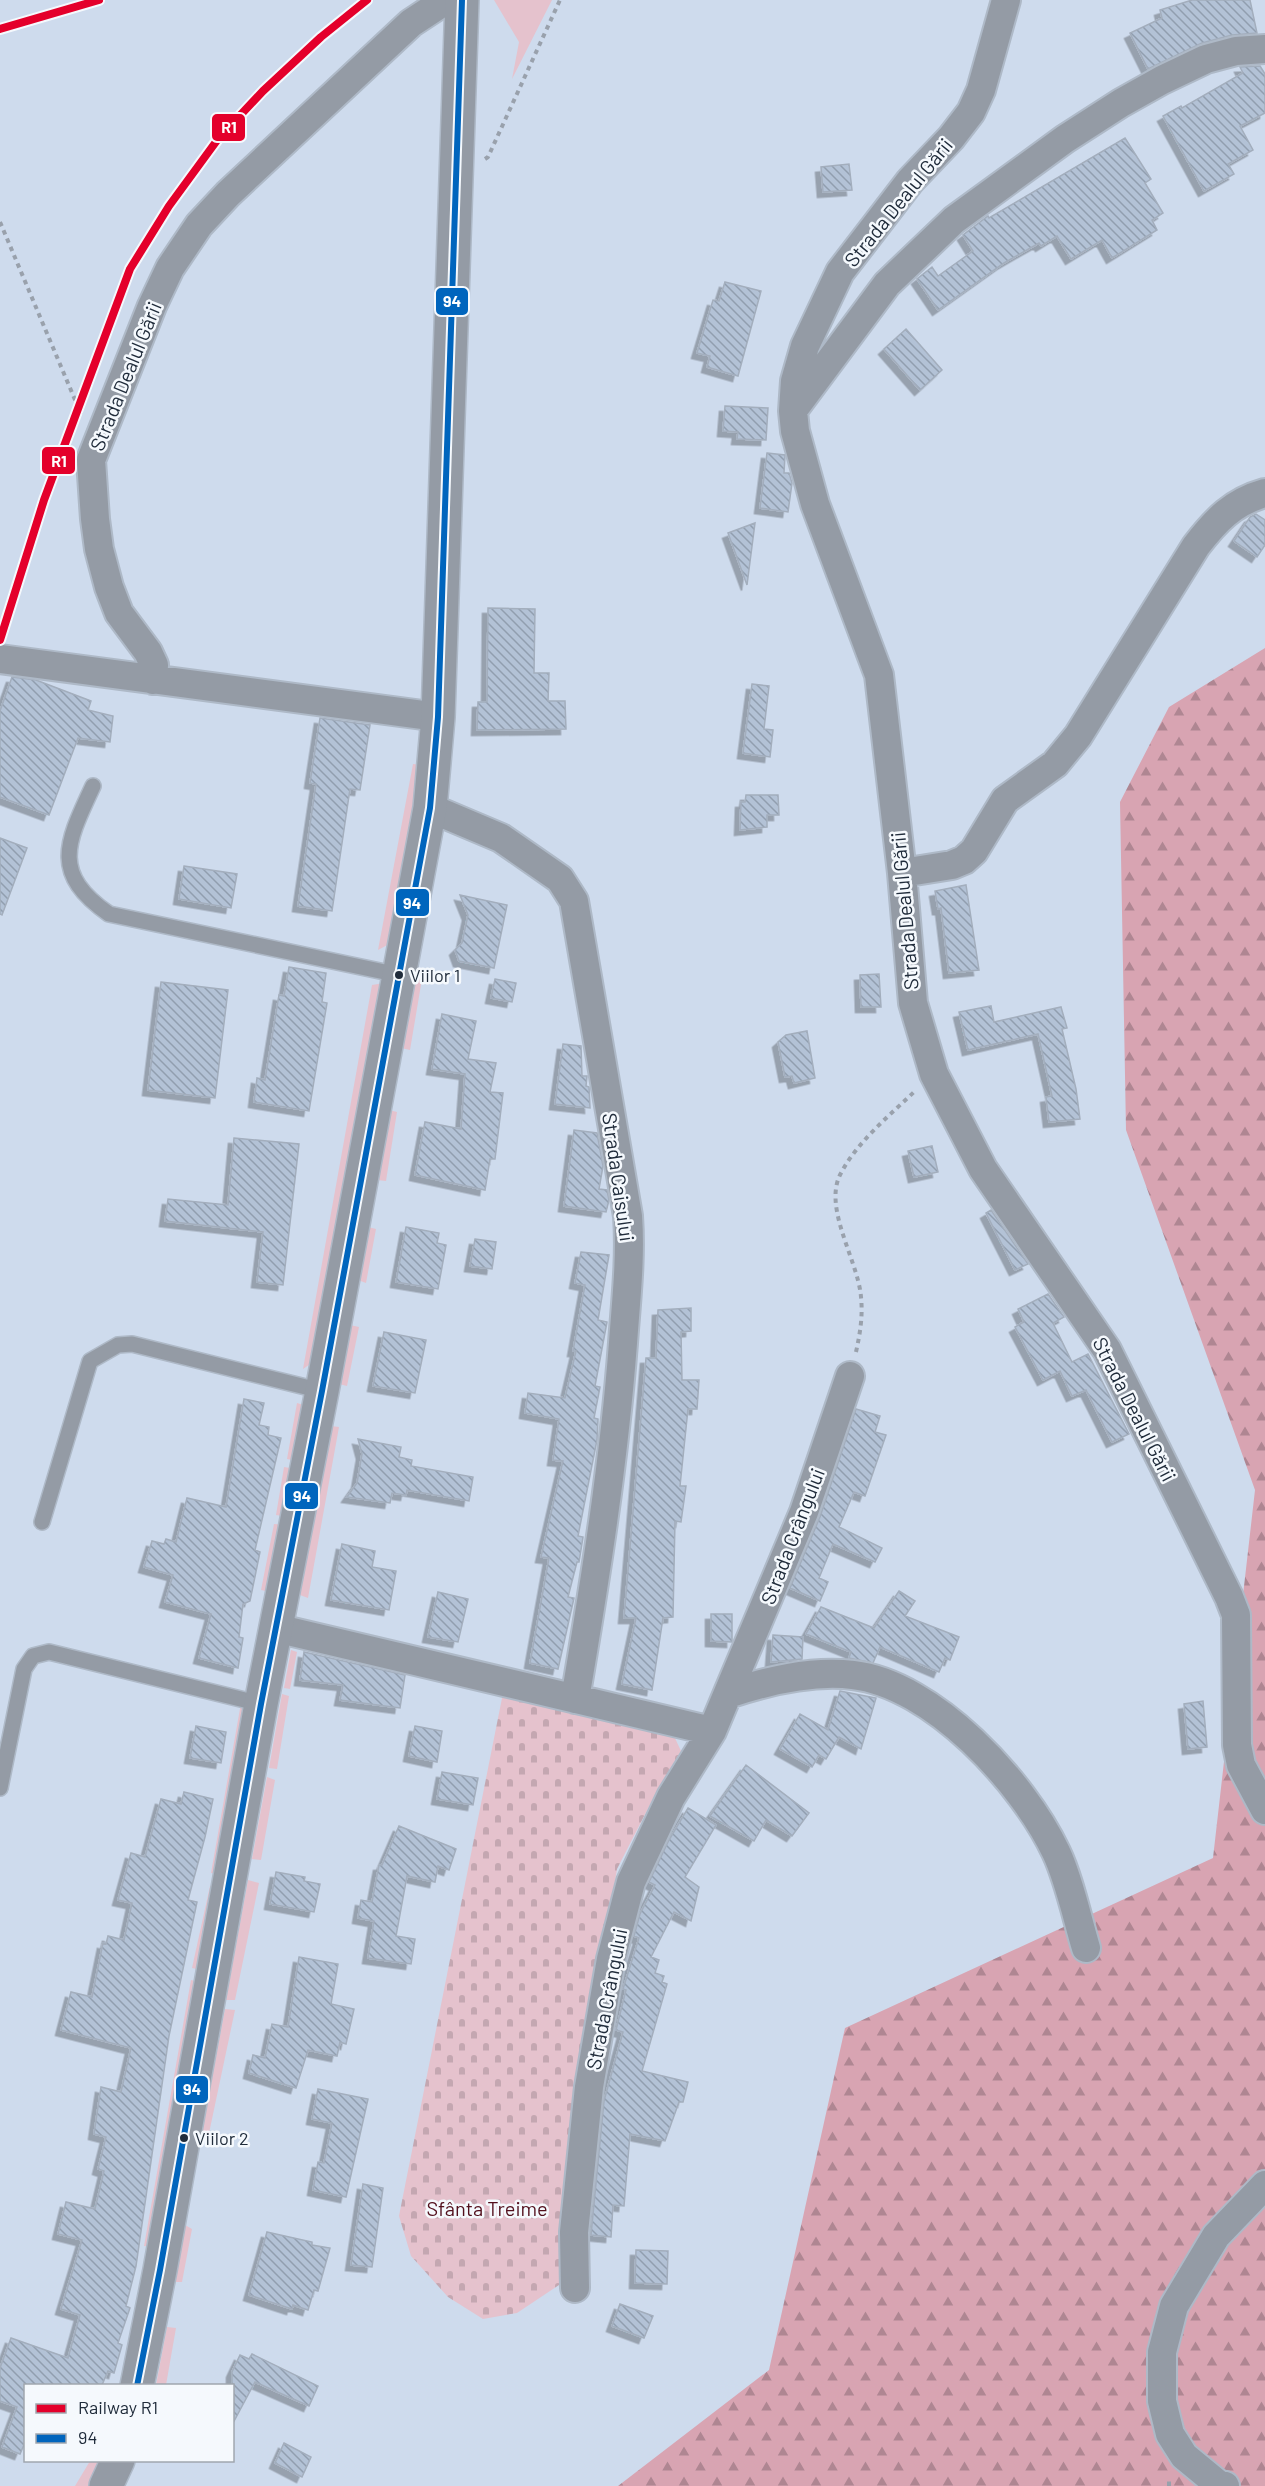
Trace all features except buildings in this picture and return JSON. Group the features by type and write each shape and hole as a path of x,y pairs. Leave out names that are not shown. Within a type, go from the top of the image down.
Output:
{"street":[{"name":"Strada Dealul Gării","path":"153,680 154,665 148,652 119,613 109,587 99,549 92,460 152,306 170,268 199,225 228,194 411,23 446,0"},
{"path":"137,2384 160,2270 261,1704 322,1391 430,808 438,717 462,0"},
{"name":"Strada Dealul Gării","path":"1006,0 981,90 971,112 951,138 910,181 840,272 805,346 795,381 793,411 795,430 815,504 879,675 902,873 913,1003 934,1074 983,1169 1107,1350 1229,1597 1236,1615 1237,1745 1241,1766 1265,1810"},
{"path":"793,411 887,284 954,220 1065,140 1121,103 1162,80 1206,59 1236,51 1265,49"},
{"path":"902,873 952,865 964,860 974,851 1005,800 1055,764 1078,736 1203,537 1218,519 1247,498 1265,493"},
{"path":"0,659 438,717"},
{"name":"Strada Caisului","path":"430,808 501,838 560,879 574,901 626,1205 630,1244 619,1401 592,1599 575,1699"},
{"name":"Strada Crângului","path":"575,2288 574,2232 588,2087 611,1959 631,1882 671,1797 712,1731 804,1512 850,1376"},
{"path":"276,1628 712,1731"},
{"path":"728,1694 765,1682 807,1676 854,1675 899,1689 941,1713 988,1757 1024,1799 1056,1852 1086,1947"},
{"path":"1225,2486 1218,2484 1184,2456 1170,2434 1162,2401 1162,2352 1174,2306 1216,2236 1265,2185"},
{"path":"106,2486 117,2462"}],"lane":[{"path":"93,786 72,833 70,868 78,887 91,901 109,914 399,975"},
{"path":"42,1522 90,1361 118,1345 132,1344 322,1391"},
{"path":"0,1788 24,1669 33,1656 49,1652 261,1704"}],"path":[{"path":"456,176 488,157 560,0"},
{"path":"0,222 80,407 82,418"},
{"path":"850,1376 861,1328 861,1297 855,1268 838,1216 834,1193 840,1173 868,1136 934,1074"}],"green space":[{"path":"494,0 552,0 512,79 519,42"},
{"path":"1265,648 1265,2486 618,2486 769,2370 845,2028 1213,1858 1255,1490 1126,1130 1120,802 1169,707"},
{"path":"413,764 422,765 393,942 378,950"},
{"path":"415,971 423,973 410,1050 401,1048"},
{"path":"384,983 313,1362 303,1369 372,985"},
{"path":"389,1110 397,1112 386,1181 377,1180"},
{"path":"368,1227 376,1229 366,1283 358,1280"},
{"path":"350,1325 359,1327 347,1386 339,1384"},
{"path":"297,1403 307,1406 297,1461 287,1459"},
{"path":"331,1426 339,1427 308,1598 300,1595"},
{"path":"284,1467 296,1469 288,1517 276,1515"},
{"path":"274,1524 287,1525 275,1593 261,1590"},
{"path":"291,1650 297,1652 290,1689 284,1688"},
{"name":"Sfânta Treime","path":"503,1693 675,1738 681,1751 659,1787 617,1869 582,2082 570,2248 559,2285 517,2313 483,2319 448,2297 411,2256 399,2216"},
{"path":"282,1694 289,1696 277,1769 269,1768"},
{"path":"241,1703 249,1713 226,1876 211,1873"},
{"path":"267,1777 275,1780 261,1860 252,1859"},
{"path":"248,1880 259,1883 235,2000 226,2000"},
{"path":"210,1886 224,1887 206,1971 192,1968"},
{"path":"191,1980 203,1983 155,2247 144,2246"},
{"path":"225,2009 235,2010 208,2138 201,2137"},
{"path":"185,2225 192,2229 182,2282 175,2282"},
{"path":"167,2327 176,2328 166,2384 156,2384"},
{"path":"89,2462 100,2462 88,2486 75,2486"}],"railway":[{"path":"0,640 44,500 130,269 169,206 218,139 263,91 321,37 367,0"}],"rail line":[{"name":"R1","path":"0,29 99,0"},
{"name":"R1","path":"0,640 44,500 130,269 169,206 218,139 263,91 321,37 367,0"}],"transit line":[{"name":"94","path":"137,2384 160,2270 261,1704 322,1391 430,808 438,717 462,0"}],"place":[{"name":"Viilor 1","path":"399,975"},
{"name":"Viilor 2","path":"184,2138"}]}
